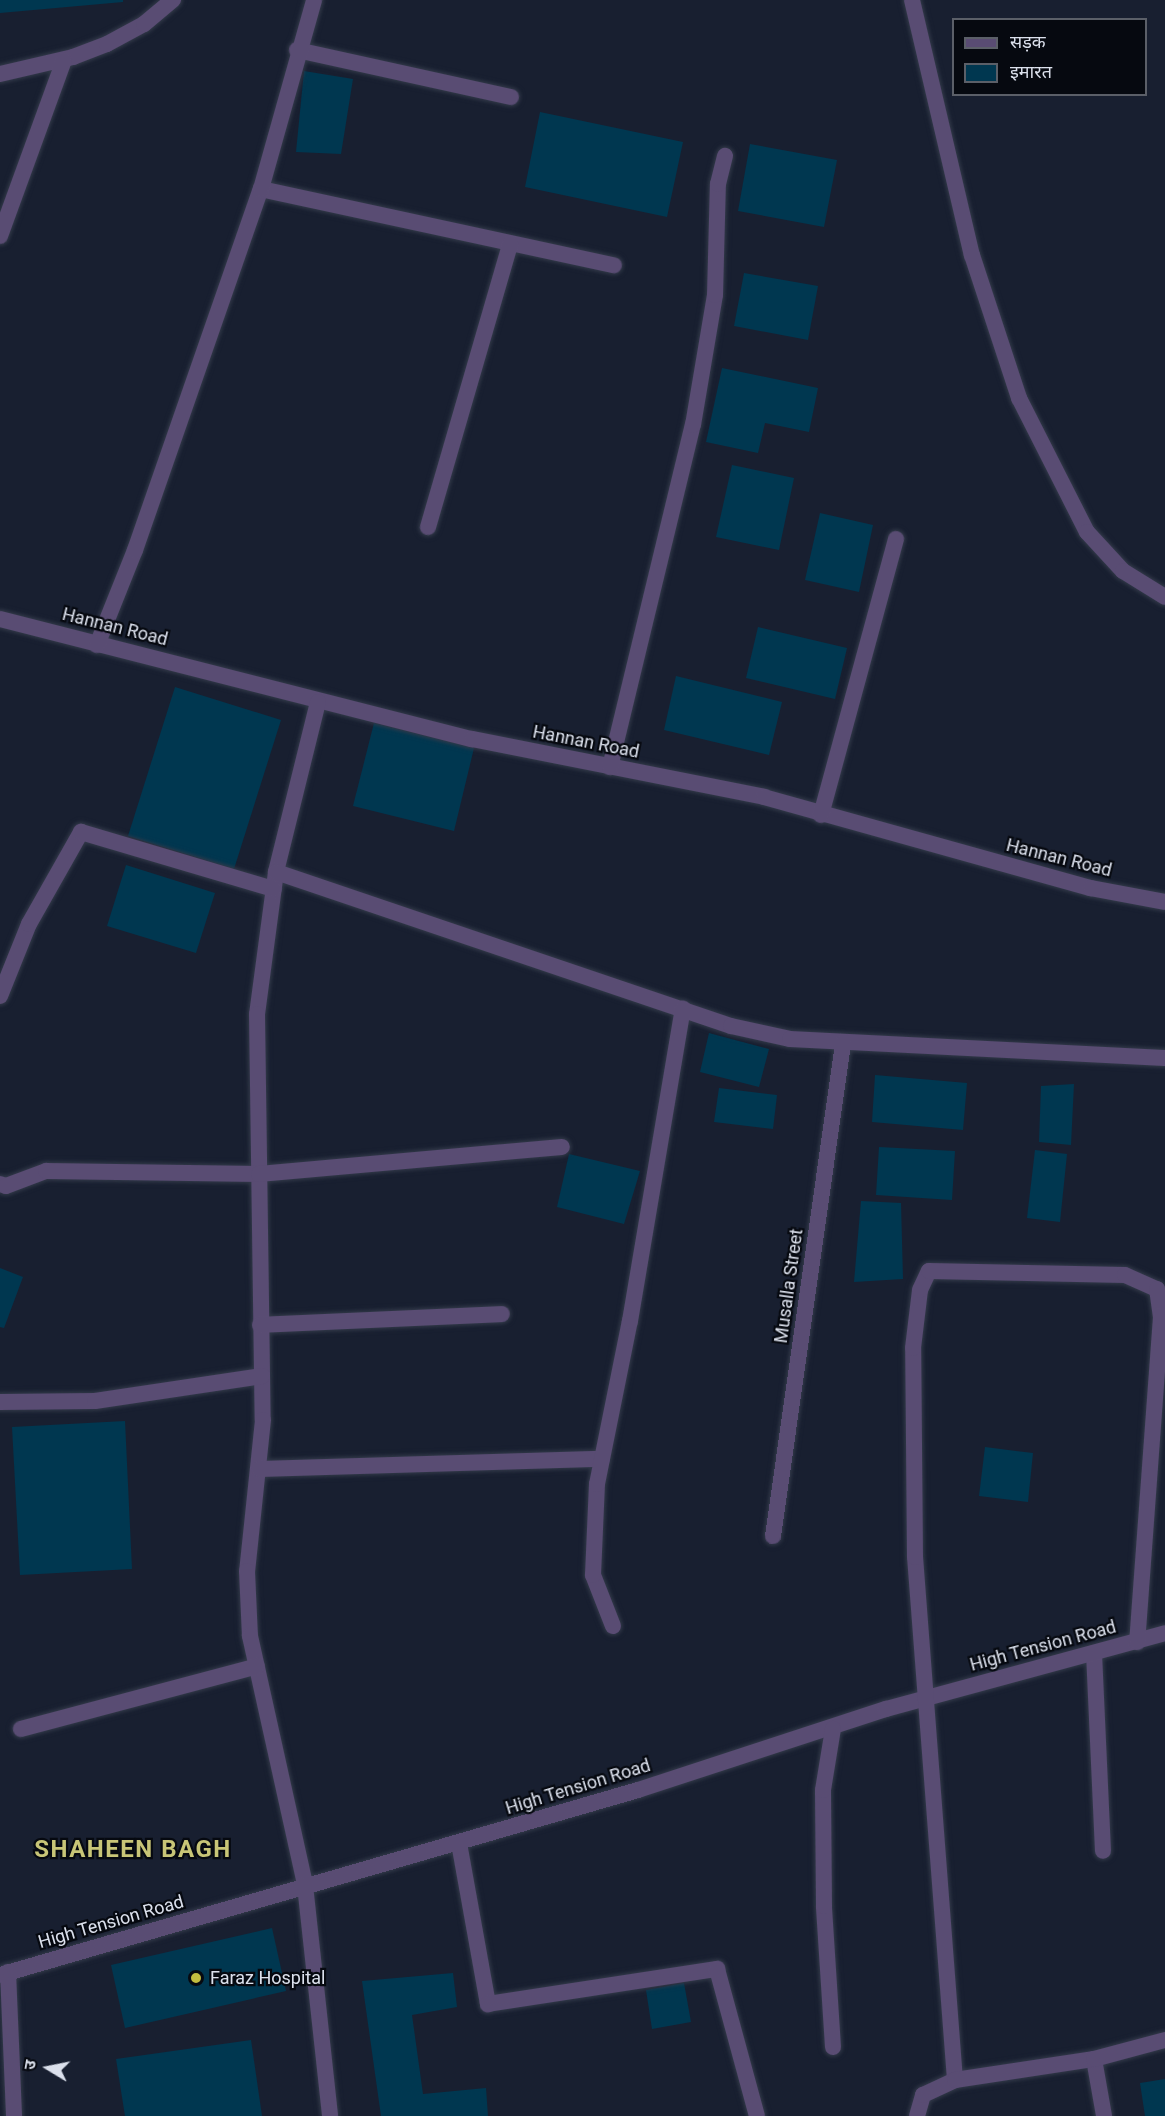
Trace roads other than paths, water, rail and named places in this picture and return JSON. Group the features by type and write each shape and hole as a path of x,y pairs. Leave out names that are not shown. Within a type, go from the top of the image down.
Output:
{"street":[{"path":"0,74 64,60 144,24 173,0"},
{"path":"97,645 135,550 261,189 297,50 314,0"},
{"path":"912,0 972,255 1019,398 1050,466 1087,532 1123,570 1165,597"},
{"path":"297,50 511,97"},
{"path":"0,236 64,60"},
{"path":"610,766 693,425 715,295 717,194 725,156"},
{"path":"261,189 614,265"},
{"path":"428,527 510,244"},
{"path":"821,815 896,539"},
{"name":"Hannan Road","path":"1,625 204,668 318,702 764,797 821,815 1091,888 1165,902"},
{"path":"318,702 275,881 257,1014 262,1376 259,1469 247,1571 250,1636 305,1885 330,2116"},
{"path":"0,996 29,924 81,832 275,881 683,1008 731,1026 780,1037 1165,1058"},
{"path":"613,1626 593,1575 602,1459 683,1008"},
{"name":"Musalla Street","path":"773,1536 843,1042"},
{"path":"0,1184 6,1186 46,1171 259,1174 562,1147"},
{"path":"955,2080 915,1557 913,1348 920,1290 929,1271 1125,1275 1157,1289 1161,1317 1137,1642"},
{"path":"260,1325 502,1314"},
{"path":"0,1401 95,1401 262,1376"},
{"path":"259,1469 602,1459"},
{"name":"High Tension Road","path":"4,1974 305,1885 459,1843 833,1730 926,1697 1165,1633"},
{"path":"1094,1653 1103,1851"},
{"path":"21,1729 257,1666"},
{"path":"833,1730 823,1790 833,2047"},
{"path":"459,1843 488,2004 717,1969 757,2116"},
{"path":"4,1974 14,2116"},
{"path":"917,2116 923,2095 955,2080 1094,2059 1165,2040"},
{"path":"1094,2059 1104,2116"}],"place":[{"name":"Faraz Hospital","path":"196,1978"}],"district":[{"name":"SHAHEEN BAGH","path":"133,1850"}]}
